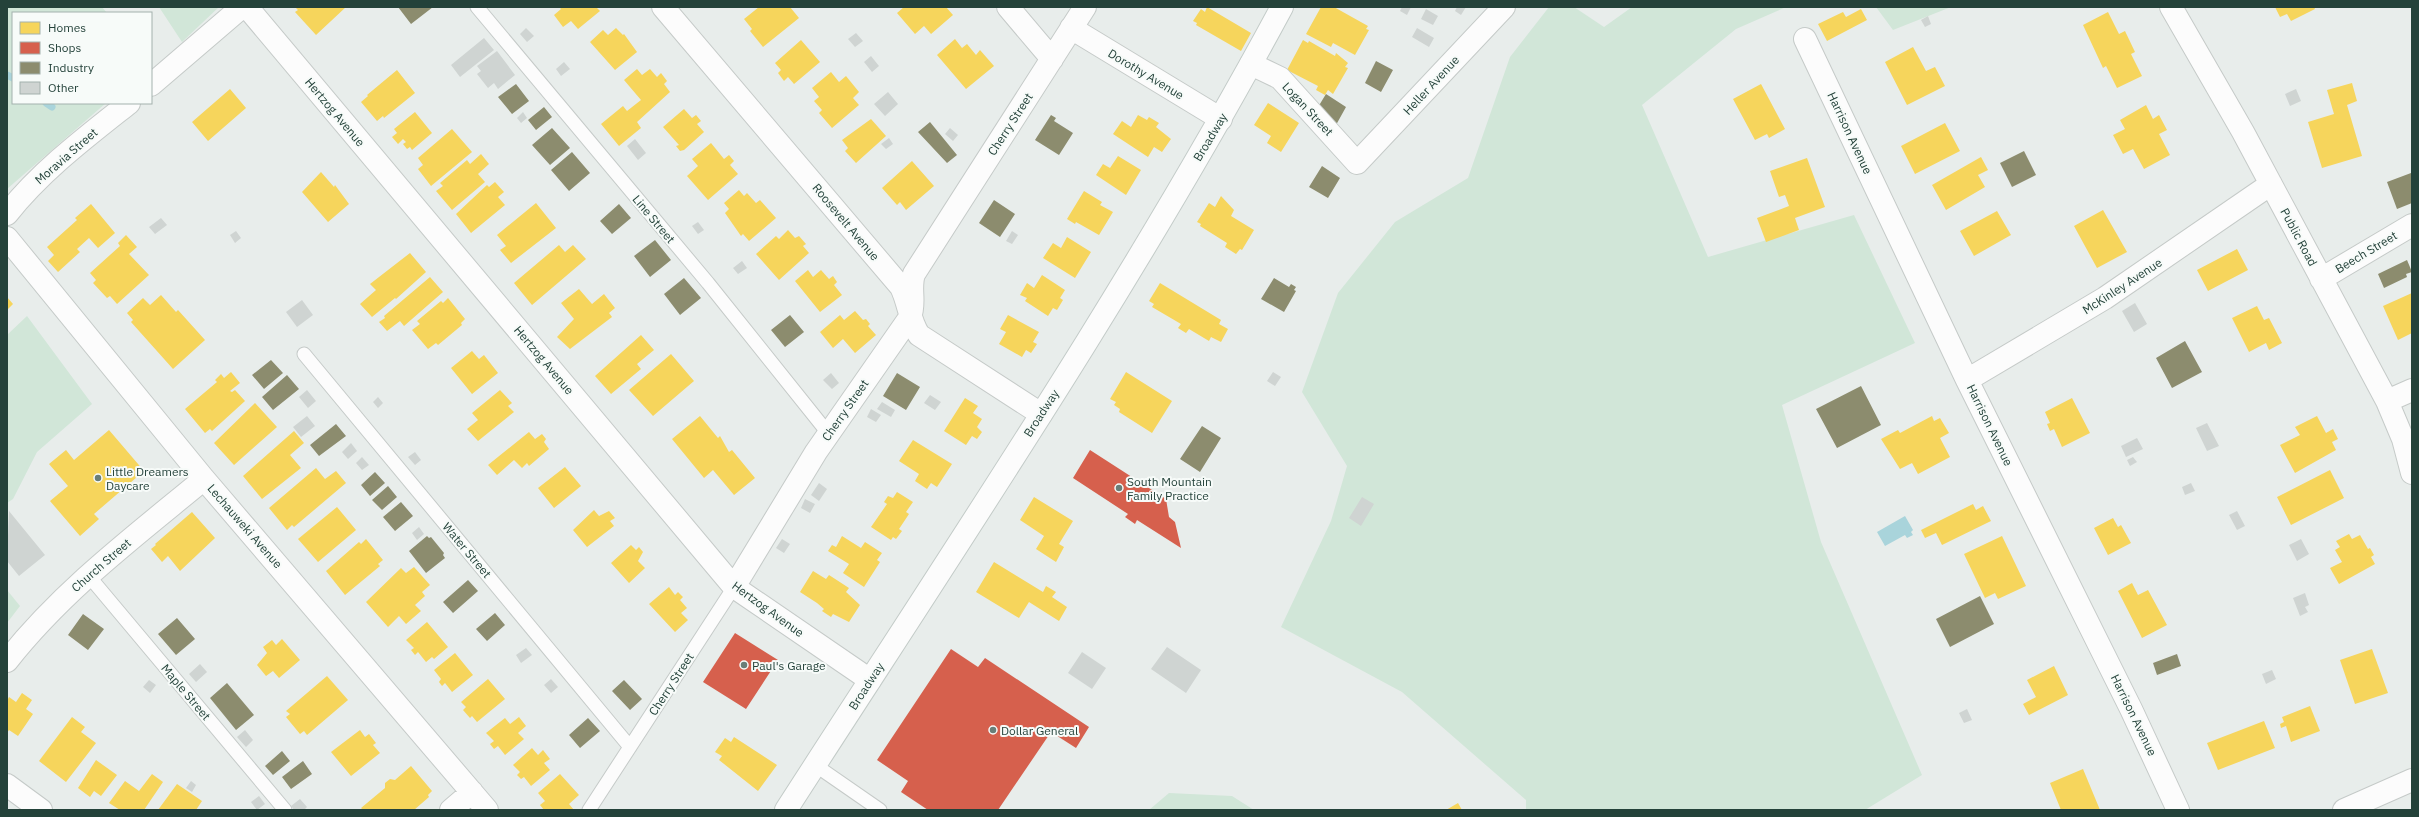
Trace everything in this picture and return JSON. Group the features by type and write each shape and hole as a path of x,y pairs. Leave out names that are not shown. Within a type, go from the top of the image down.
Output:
{"street":[{"path":"152,84 242,7"},
{"name":"Hertzog Avenue","path":"247,7 734,587 870,680"},
{"name":"Roosevelt Avenue","path":"664,7 901,287 906,298 910,317 919,335 1041,414"},
{"path":"1008,7 1052,59"},
{"name":"Cherry Street","path":"734,587 828,433 910,317 914,307 910,284 914,274 1085,7"},
{"name":"Broadway","path":"786,810 1112,302 1222,119 1282,7"},
{"name":"Heller Avenue","path":"1358,163 1504,7"},
{"name":"Public Road","path":"2171,7 2271,184 2387,400 2403,440 2412,473"},
{"name":"Dorothy Avenue","path":"1071,28 1222,119"},
{"name":"Harrison Avenue","path":"1805,39 1967,380 2131,709 2178,810"},
{"name":"Logan Street","path":"1251,64 1280,78 1358,163"},
{"name":"Moravia Street","path":"7,214 21,196 61,158 128,104"},
{"name":"McKinley Avenue","path":"1967,380 2105,298 2271,184"},
{"name":"Beech Street","path":"2321,279 2412,225"},
{"name":"Lechauweki Avenue","path":"7,238 204,479 487,810"},
{"path":"2387,400 2412,390"},
{"name":"Church Street","path":"7,661 26,636 88,575 204,479"},
{"path":"2344,810 2412,780"},
{"path":"7,785 41,810"},
{"path":"451,810 472,792"}],"lane":[{"name":"Line Street","path":"477,7 708,283 828,433"},
{"name":"Water Street","path":"304,354 630,747"},
{"name":"Maple Street","path":"88,575 285,810"},
{"name":"Cherry Street","path":"588,810 734,587"},
{"path":"815,765 880,810"}],"green space":[{"path":"7,7 102,7 106,12 12,12 12,104 105,104 7,189"},
{"path":"159,7 219,7 182,42"},
{"path":"1549,7 1574,7 1604,27 1632,7 1786,7 1736,29 1642,105 1708,257 1854,215 1915,343 1782,405 1821,542 1922,775 1865,810 1526,810 1526,800 1402,692 1281,627 1331,521 1347,466 1302,392 1338,293 1395,222 1468,178 1510,57"},
{"path":"1876,7 1951,7 1893,30"},
{"path":"27,316 92,404 37,452 13,499 7,503 7,335"},
{"path":"7,590 20,606 7,623"},
{"path":"1169,793 1232,796 1254,810 1149,810"}],"water":[{"path":"1905,516 1913,530 1911,532 1913,535 1907,538 1905,535 1885,546 1877,532"}],"building: Homes":[{"path":"295,7 346,7 316,35 295,12 298,10"},
{"path":"559,7 596,7 600,11 578,29 571,21 563,27 554,15 561,9"},
{"path":"759,7 790,7 799,18 763,47 750,31 752,29 744,19"},
{"path":"904,7 946,7 953,15 931,34 924,26 915,34 897,13"},
{"path":"1207,7 1251,33 1241,51 1196,25 1197,23 1193,21 1201,9 1205,12"},
{"path":"1321,7 1334,7 1368,26 1366,29 1369,30 1355,55 1333,43 1331,47 1306,34"},
{"path":"2275,7 2314,7 2315,9 2291,21 2287,14 2280,17"},
{"path":"1861,9 1867,20 1827,41 1818,24 1843,12 1846,17"},
{"path":"2108,12 2119,34 2125,31 2135,52 2131,54 2142,76 2117,88 2106,66 2103,68 2083,25"},
{"path":"616,28 623,35 624,34 637,52 615,70 590,42 603,30 608,35"},
{"path":"955,39 962,48 967,44 976,55 980,50 994,66 966,89 937,55"},
{"path":"801,40 820,62 794,84 788,77 784,81 778,73 781,70 775,63"},
{"path":"1303,40 1308,43 1309,41 1335,56 1336,53 1348,63 1345,67 1348,68 1333,94 1328,90 1325,95 1316,90 1318,86 1287,70"},
{"path":"1913,47 1926,71 1935,67 1945,86 1907,105 1885,62"},
{"path":"637,69 642,75 650,69 657,77 661,73 667,81 664,84 670,92 637,122 641,128 619,146 601,124 623,106 627,111 641,100 624,80"},
{"path":"397,70 415,93 384,118 383,116 377,121 361,102 368,96 367,95"},
{"path":"831,72 839,82 846,76 859,92 853,98 859,105 832,128 819,113 822,110 814,101 819,97 812,88"},
{"path":"2352,83 2357,101 2347,105 2362,156 2322,168 2308,122 2334,114 2327,90"},
{"path":"1761,84 1785,129 1769,138 1767,134 1755,140 1733,99"},
{"path":"230,89 246,108 208,141 192,122"},
{"path":"1268,103 1299,123 1281,152 1267,143 1271,136 1254,125"},
{"path":"2146,105 2153,119 2159,115 2167,130 2159,134 2170,155 2144,169 2133,149 2123,154 2113,135 2125,129 2120,120"},
{"path":"684,109 692,118 696,115 701,121 697,124 704,132 684,150 680,151 676,146 679,145 663,127"},
{"path":"415,112 432,133 412,150 410,147 407,149 403,144 406,142 403,139 398,144 392,137 397,133 394,129"},
{"path":"1138,115 1147,120 1149,117 1159,123 1156,127 1171,139 1162,152 1154,147 1148,157 1113,134 1122,121 1131,127"},
{"path":"871,119 886,136 856,163 845,151 848,148 842,140"},
{"path":"1945,123 1960,151 1915,174 1901,146"},
{"path":"452,129 472,152 431,186 418,169 423,165 418,158"},
{"path":"711,143 724,159 729,155 734,161 730,165 738,174 708,200 687,176 698,166 692,159"},
{"path":"481,154 489,164 478,174 485,182 452,210 436,191 443,186 440,183 467,160 470,164"},
{"path":"1118,156 1141,170 1126,195 1096,175 1103,164 1110,168"},
{"path":"1981,157 1988,170 1978,175 1985,187 1946,210 1932,185"},
{"path":"1807,158 1825,207 1795,218 1799,230 1766,242 1757,218 1789,206 1785,195 1779,197 1770,171"},
{"path":"912,161 934,186 906,210 900,202 897,205 882,188"},
{"path":"321,172 334,187 335,185 349,204 328,222 302,192"},
{"path":"495,182 504,192 498,197 505,205 471,233 456,214 487,185 489,187"},
{"path":"739,190 744,196 747,193 756,203 760,200 776,218 749,241 743,234 741,236 725,213 729,209 724,203"},
{"path":"1084,191 1102,202 1100,205 1113,212 1099,235 1076,222 1075,224 1067,219"},
{"path":"1221,196 1234,210 1231,216 1254,230 1242,250 1240,249 1236,254 1225,247 1227,243 1200,226 1201,224 1197,222 1209,203 1215,207"},
{"path":"536,203 556,228 511,263 500,250 506,246 497,235"},
{"path":"91,204 115,233 98,248 89,238 77,249 80,252 58,272 48,261 54,255 47,247 77,220 75,218"},
{"path":"2103,210 2127,252 2097,268 2074,226"},
{"path":"1997,211 2011,235 1974,256 1960,231"},
{"path":"788,230 795,238 799,236 806,244 803,246 809,253 779,280 756,254 776,236 779,239"},
{"path":"126,235 137,247 129,254 149,275 117,304 110,296 107,298 93,283 96,280 90,273 120,246 118,243"},
{"path":"1067,237 1091,252 1075,278 1043,258 1053,243 1061,248"},
{"path":"559,245 565,252 573,245 586,259 532,305 514,283"},
{"path":"2237,249 2248,270 2208,291 2197,270"},
{"path":"410,253 426,272 396,299 395,298 372,317 360,304 376,290 370,284"},
{"path":"808,270 813,277 821,270 829,279 833,276 837,282 834,285 842,295 820,312 795,281"},
{"path":"1042,275 1065,290 1060,298 1063,300 1057,310 1053,308 1048,316 1025,301 1027,298 1020,295 1027,283 1034,288"},
{"path":"430,277 443,292 404,326 400,321 387,331 379,322"},
{"path":"1160,283 1221,320 1219,324 1228,329 1221,342 1211,337 1209,341 1189,329 1186,333 1178,328 1181,324 1152,307 1154,304 1149,301"},
{"path":"579,289 592,304 604,294 615,308 609,313 612,317 570,349 557,337 574,319 561,303"},
{"path":"2412,293 2412,333 2398,340 2383,306"},
{"path":"161,295 176,312 178,310 205,340 173,369 131,322 133,320 127,313 143,298 150,305"},
{"path":"7,297 13,304 7,310"},
{"path":"448,298 465,319 461,323 462,325 438,345 436,343 428,349 412,330 420,324 417,321 441,301 443,303"},
{"path":"2257,306 2264,320 2269,318 2282,343 2269,350 2266,343 2249,352 2232,318"},
{"path":"855,311 863,320 866,319 870,324 868,326 876,335 855,353 843,339 833,348 820,332 840,315 844,320"},
{"path":"1008,315 1039,332 1033,342 1037,344 1031,353 1026,350 1022,357 999,344 1006,332 1000,329"},
{"path":"641,335 654,350 637,364 641,369 611,394 595,376"},
{"path":"472,351 479,359 484,355 498,373 472,394 451,368"},
{"path":"671,354 694,381 653,416 629,390"},
{"path":"231,372 240,383 230,391 232,392 235,390 245,401 212,431 210,429 205,433 185,409 217,382 215,380 221,374 224,378"},
{"path":"1126,372 1172,401 1152,433 1119,412 1120,409 1114,405 1116,402 1110,399"},
{"path":"500,390 512,403 508,406 514,412 478,441 467,429 478,420 472,413"},
{"path":"965,398 978,406 973,413 982,419 977,427 982,432 977,439 972,436 966,445 944,431"},
{"path":"2072,398 2090,433 2062,447 2054,429 2050,431 2047,424 2050,423 2045,412"},
{"path":"255,403 277,427 234,465 214,443"},
{"path":"700,416 718,438 720,436 729,452 732,450 755,478 734,495 713,470 704,478 672,439"},
{"path":"1932,416 1934,421 1940,418 1949,433 1940,438 1950,457 1918,474 1912,463 1900,469 1881,439 1898,430 1900,433"},
{"path":"2317,416 2326,433 2333,429 2338,439 2332,442 2336,450 2295,473 2280,445 2300,435 2295,427"},
{"name":"Little Dreamers Daycare","path":"109,430 144,471 94,514 99,519 80,536 50,501 68,486 49,464 66,450 74,460"},
{"path":"294,431 304,443 290,455 301,468 262,499 243,476"},
{"path":"529,432 535,439 542,434 546,439 544,442 549,449 529,466 527,463 522,468 514,460 497,475 488,465"},
{"path":"913,440 952,464 937,487 931,483 927,489 915,481 919,474 899,461"},
{"path":"565,467 581,486 554,508 538,488"},
{"path":"316,468 325,479 336,471 346,483 294,527 292,525 287,530 269,508"},
{"path":"2330,470 2344,498 2291,525 2277,497"},
{"path":"897,492 913,502 906,512 909,514 899,529 902,531 896,539 893,537 891,540 871,527 887,504 884,502 888,496 893,498"},
{"path":"1034,497 1073,521 1059,544 1064,547 1056,562 1036,549 1044,536 1020,520"},
{"path":"1973,504 1976,510 1983,506 1991,521 1942,545 1936,533 1925,538 1921,530"},
{"path":"337,507 356,530 318,562 298,539"},
{"path":"594,510 599,516 609,511 615,518 610,521 614,526 587,547 573,530"},
{"path":"192,512 215,538 180,571 168,556 162,562 151,549"},
{"path":"2113,518 2118,527 2121,525 2131,543 2108,555 2094,528"},
{"path":"2349,534 2352,539 2360,535 2368,549 2370,548 2374,555 2371,557 2375,564 2339,584 2330,568 2342,562 2335,550 2340,547 2336,541"},
{"path":"842,536 861,548 865,542 882,553 877,560 880,562 864,587 843,573 849,564 828,551 832,545 836,547"},
{"path":"2002,536 2026,586 1998,599 1995,593 1985,598 1964,554"},
{"path":"366,539 383,560 378,564 380,566 345,595 326,571 359,542 361,544"},
{"path":"631,545 636,550 639,547 643,552 638,561 645,568 629,583 611,563"},
{"path":"994,562 1043,592 1046,586 1056,592 1052,597 1067,607 1059,621 1029,602 1019,618 976,592"},
{"path":"414,567 430,585 422,592 425,596 415,605 421,611 406,624 399,616 388,627 366,602 401,568 406,573"},
{"path":"813,571 826,579 829,575 849,588 846,592 860,605 849,622 833,614 831,617 822,611 824,609 817,603 800,592"},
{"path":"2132,583 2138,595 2148,590 2167,625 2142,638 2118,591"},
{"path":"669,587 675,595 678,592 683,597 680,600 687,608 681,613 688,620 675,632 649,604"},
{"path":"427,622 448,647 434,659 432,657 426,662 418,652 415,655 411,650 414,648 406,640"},
{"path":"282,639 300,660 279,678 273,671 266,676 257,665 267,653 263,647 272,640 276,645"},
{"path":"2372,649 2388,693 2355,704 2340,660"},
{"path":"455,653 473,675 452,692 445,683 442,686 439,682 441,679 434,670"},
{"path":"2054,666 2068,695 2029,715 2023,704 2036,697 2027,680"},
{"path":"327,676 348,700 307,735 304,731 300,734 286,717 290,714 286,711"},
{"path":"488,679 505,699 477,722 472,716 470,718 463,710 466,707 461,702"},
{"path":"22,693 32,700 26,709 33,714 18,736 9,730 7,733 7,701 9,697 16,702"},
{"path":"2310,706 2320,731 2291,742 2286,726 2281,728 2280,724 2284,722 2282,717"},
{"path":"72,717 85,727 81,732 96,743 66,782 39,761"},
{"path":"519,717 526,726 518,733 524,739 505,755 498,746 494,749 490,744 494,741 486,733 505,718 510,724"},
{"path":"2264,721 2275,748 2218,770 2207,743"},
{"path":"360,730 365,737 369,734 376,743 373,745 380,753 351,776 331,752"},
{"path":"734,737 777,765 758,791 719,760 722,756 715,752 725,738 731,742"},
{"path":"532,748 538,755 543,750 550,759 544,763 550,770 531,786 524,777 521,779 517,775 520,772 513,765"},
{"path":"96,760 117,775 101,796 94,791 90,797 78,788"},
{"path":"411,766 432,791 428,795 429,797 414,810 363,810 361,808 385,788 385,783 390,779 395,780"},
{"path":"2083,769 2100,810 2061,810 2050,783"},
{"path":"152,774 163,782 144,810 120,810 109,803 125,781 139,791"},
{"path":"560,774 579,795 569,804 574,810 544,810 540,805 545,801 538,793"},
{"path":"177,784 202,801 196,810 158,810"},
{"path":"1458,803 1462,810 1446,810"}],"building: Shops":[{"name":"South Mountain Family Practice","path":"1090,450 1166,499 1169,517 1175,522 1181,548 1137,520 1135,524 1125,517 1128,514 1073,478"},
{"name":"Paul's Garage","path":"735,633 778,660 746,709 703,682"},
{"name":"Dollar General","path":"951,649 978,667 985,658 1089,727 1076,748 1051,732 998,810 928,810 901,792 908,781 877,760"}],"building: Industry":[{"path":"398,7 433,7 411,24"},
{"path":"1376,61 1393,70 1381,92 1365,83"},
{"path":"516,84 529,101 512,114 498,97"},
{"path":"1326,94 1346,107 1336,125 1315,112"},
{"path":"544,107 552,117 536,130 528,120"},
{"path":"1051,115 1056,118 1054,121 1073,133 1059,155 1035,140"},
{"path":"930,122 957,155 947,163 918,132"},
{"path":"552,128 570,148 550,165 532,145"},
{"path":"2024,151 2036,175 2012,187 2000,163"},
{"path":"572,152 590,173 569,191 551,170"},
{"path":"1322,166 1340,178 1328,198 1309,187"},
{"path":"2411,173 2412,203 2397,209 2387,182"},
{"path":"994,200 1015,214 1000,237 979,223"},
{"path":"619,204 631,218 612,234 600,221"},
{"path":"655,240 671,260 650,277 634,256"},
{"path":"2407,260 2412,272 2406,274 2407,277 2384,288 2378,274"},
{"path":"684,278 701,298 680,315 664,294"},
{"path":"1274,278 1289,287 1291,284 1296,287 1294,290 1296,291 1284,312 1261,299"},
{"path":"790,315 804,332 785,347 771,330"},
{"path":"2185,341 2202,372 2172,388 2156,358"},
{"path":"271,360 283,373 264,389 252,375"},
{"path":"897,373 920,387 906,410 883,396"},
{"path":"287,375 299,389 273,410 262,397"},
{"path":"1861,386 1881,425 1837,448 1816,409"},
{"path":"336,424 346,436 319,456 310,445"},
{"path":"1202,426 1221,438 1200,472 1180,459"},
{"path":"375,472 385,483 370,496 361,485"},
{"path":"388,486 397,497 382,510 372,500"},
{"path":"401,502 413,516 395,531 383,517"},
{"path":"427,536 429,538 431,537 444,553 443,555 445,558 426,573 409,551"},
{"path":"468,580 478,591 453,613 443,602"},
{"path":"1980,596 1994,624 1950,647 1936,619"},
{"path":"495,613 505,625 487,641 476,629"},
{"path":"83,614 104,629 88,650 68,635"},
{"path":"177,618 195,639 176,655 158,634"},
{"path":"2177,654 2181,666 2157,675 2153,663"},
{"path":"624,680 642,699 630,710 612,691"},
{"path":"227,683 254,715 236,730 210,698"},
{"path":"588,718 600,731 580,748 569,735"},
{"path":"282,751 290,761 273,775 265,766"},
{"path":"303,761 312,774 291,789 282,777"}],"building: Other":[{"path":"1402,7 1411,7 1407,15 1400,11"},
{"path":"1457,7 1466,7 1461,15 1455,11"},
{"path":"1426,9 1438,16 1433,25 1421,19"},
{"path":"1928,16 1931,24 1925,27 1921,20"},
{"path":"526,28 534,36 527,42 520,34"},
{"path":"1417,28 1434,38 1429,47 1412,37"},
{"path":"856,33 863,41 855,47 848,39"},
{"path":"484,38 494,50 460,77 451,65"},
{"path":"497,51 515,75 498,89 494,83 488,88 477,74 481,71 477,66"},
{"path":"871,56 879,66 872,72 864,62"},
{"path":"564,62 570,69 561,76 556,69"},
{"path":"2296,89 2301,101 2290,106 2285,94"},
{"path":"888,92 898,104 885,116 874,104"},
{"path":"523,112 527,118 521,123 517,118"},
{"path":"950,128 958,135 953,141 945,134"},
{"path":"889,138 893,144 886,149 881,144"},
{"path":"635,139 646,153 638,160 627,146"},
{"path":"161,218 167,225 155,234 149,227"},
{"path":"698,222 704,230 698,234 692,226"},
{"path":"236,231 241,238 235,243 230,235"},
{"path":"1012,231 1018,235 1012,244 1006,241"},
{"path":"742,261 747,268 738,274 733,268"},
{"path":"302,300 313,315 297,327 286,312"},
{"path":"2135,303 2147,324 2134,332 2122,311"},
{"path":"1273,372 1281,377 1275,386 1267,381"},
{"path":"831,373 839,383 832,389 823,380"},
{"path":"307,390 316,401 308,408 299,397"},
{"path":"930,395 941,402 935,410 924,403"},
{"path":"378,397 383,403 378,408 373,402"},
{"path":"882,402 895,410 891,417 877,409"},
{"path":"871,409 881,415 876,422 867,417"},
{"path":"307,416 315,426 301,437 293,427"},
{"path":"2207,423 2219,446 2207,451 2196,428"},
{"path":"2137,438 2143,449 2126,457 2121,446"},
{"path":"351,443 357,451 348,459 342,452"},
{"path":"415,452 421,460 415,465 408,457"},
{"path":"362,457 369,465 362,470 356,463"},
{"path":"2133,457 2137,462 2130,466 2127,460"},
{"path":"819,483 827,489 819,501 811,495"},
{"path":"2191,483 2195,491 2185,495 2182,487"},
{"path":"1362,497 1374,504 1361,526 1349,518"},
{"path":"805,499 815,504 810,513 801,508"},
{"path":"9,511 45,555 19,576 7,561"},
{"path":"2237,511 2245,526 2237,530 2229,515"},
{"path":"419,527 424,534 417,540 412,533"},
{"path":"782,539 790,544 784,553 776,548"},
{"path":"2301,539 2309,554 2297,561 2289,545"},
{"path":"2305,593 2309,605 2305,607 2308,612 2300,616 2293,598"},
{"path":"1167,647 1201,670 1186,693 1151,669"},
{"path":"526,648 532,655 521,663 516,655"},
{"path":"1082,652 1106,668 1092,689 1068,673"},
{"path":"200,664 207,672 196,682 189,674"},
{"path":"2272,670 2276,679 2266,684 2262,674"},
{"path":"551,679 558,687 551,693 544,685"},
{"path":"149,680 156,685 150,693 143,687"},
{"path":"1967,709 1972,720 1964,723 1959,713"},
{"path":"245,730 253,740 246,747 237,737"},
{"path":"191,781 196,785 192,792 186,788"},
{"path":"259,796 265,804 257,810 251,802"},
{"path":"300,799 307,807 304,810 294,810 291,806"}],"waterway":[{"path":"7,75 12,78"},
{"path":"48,104 52,107"}],"place":[{"name":"Little Dreamers Daycare","path":"98,478"},
{"name":"South Mountain Family Practice","path":"1119,488"},
{"name":"Paul's Garage","path":"744,665"},
{"name":"Dollar General","path":"993,730"}]}
